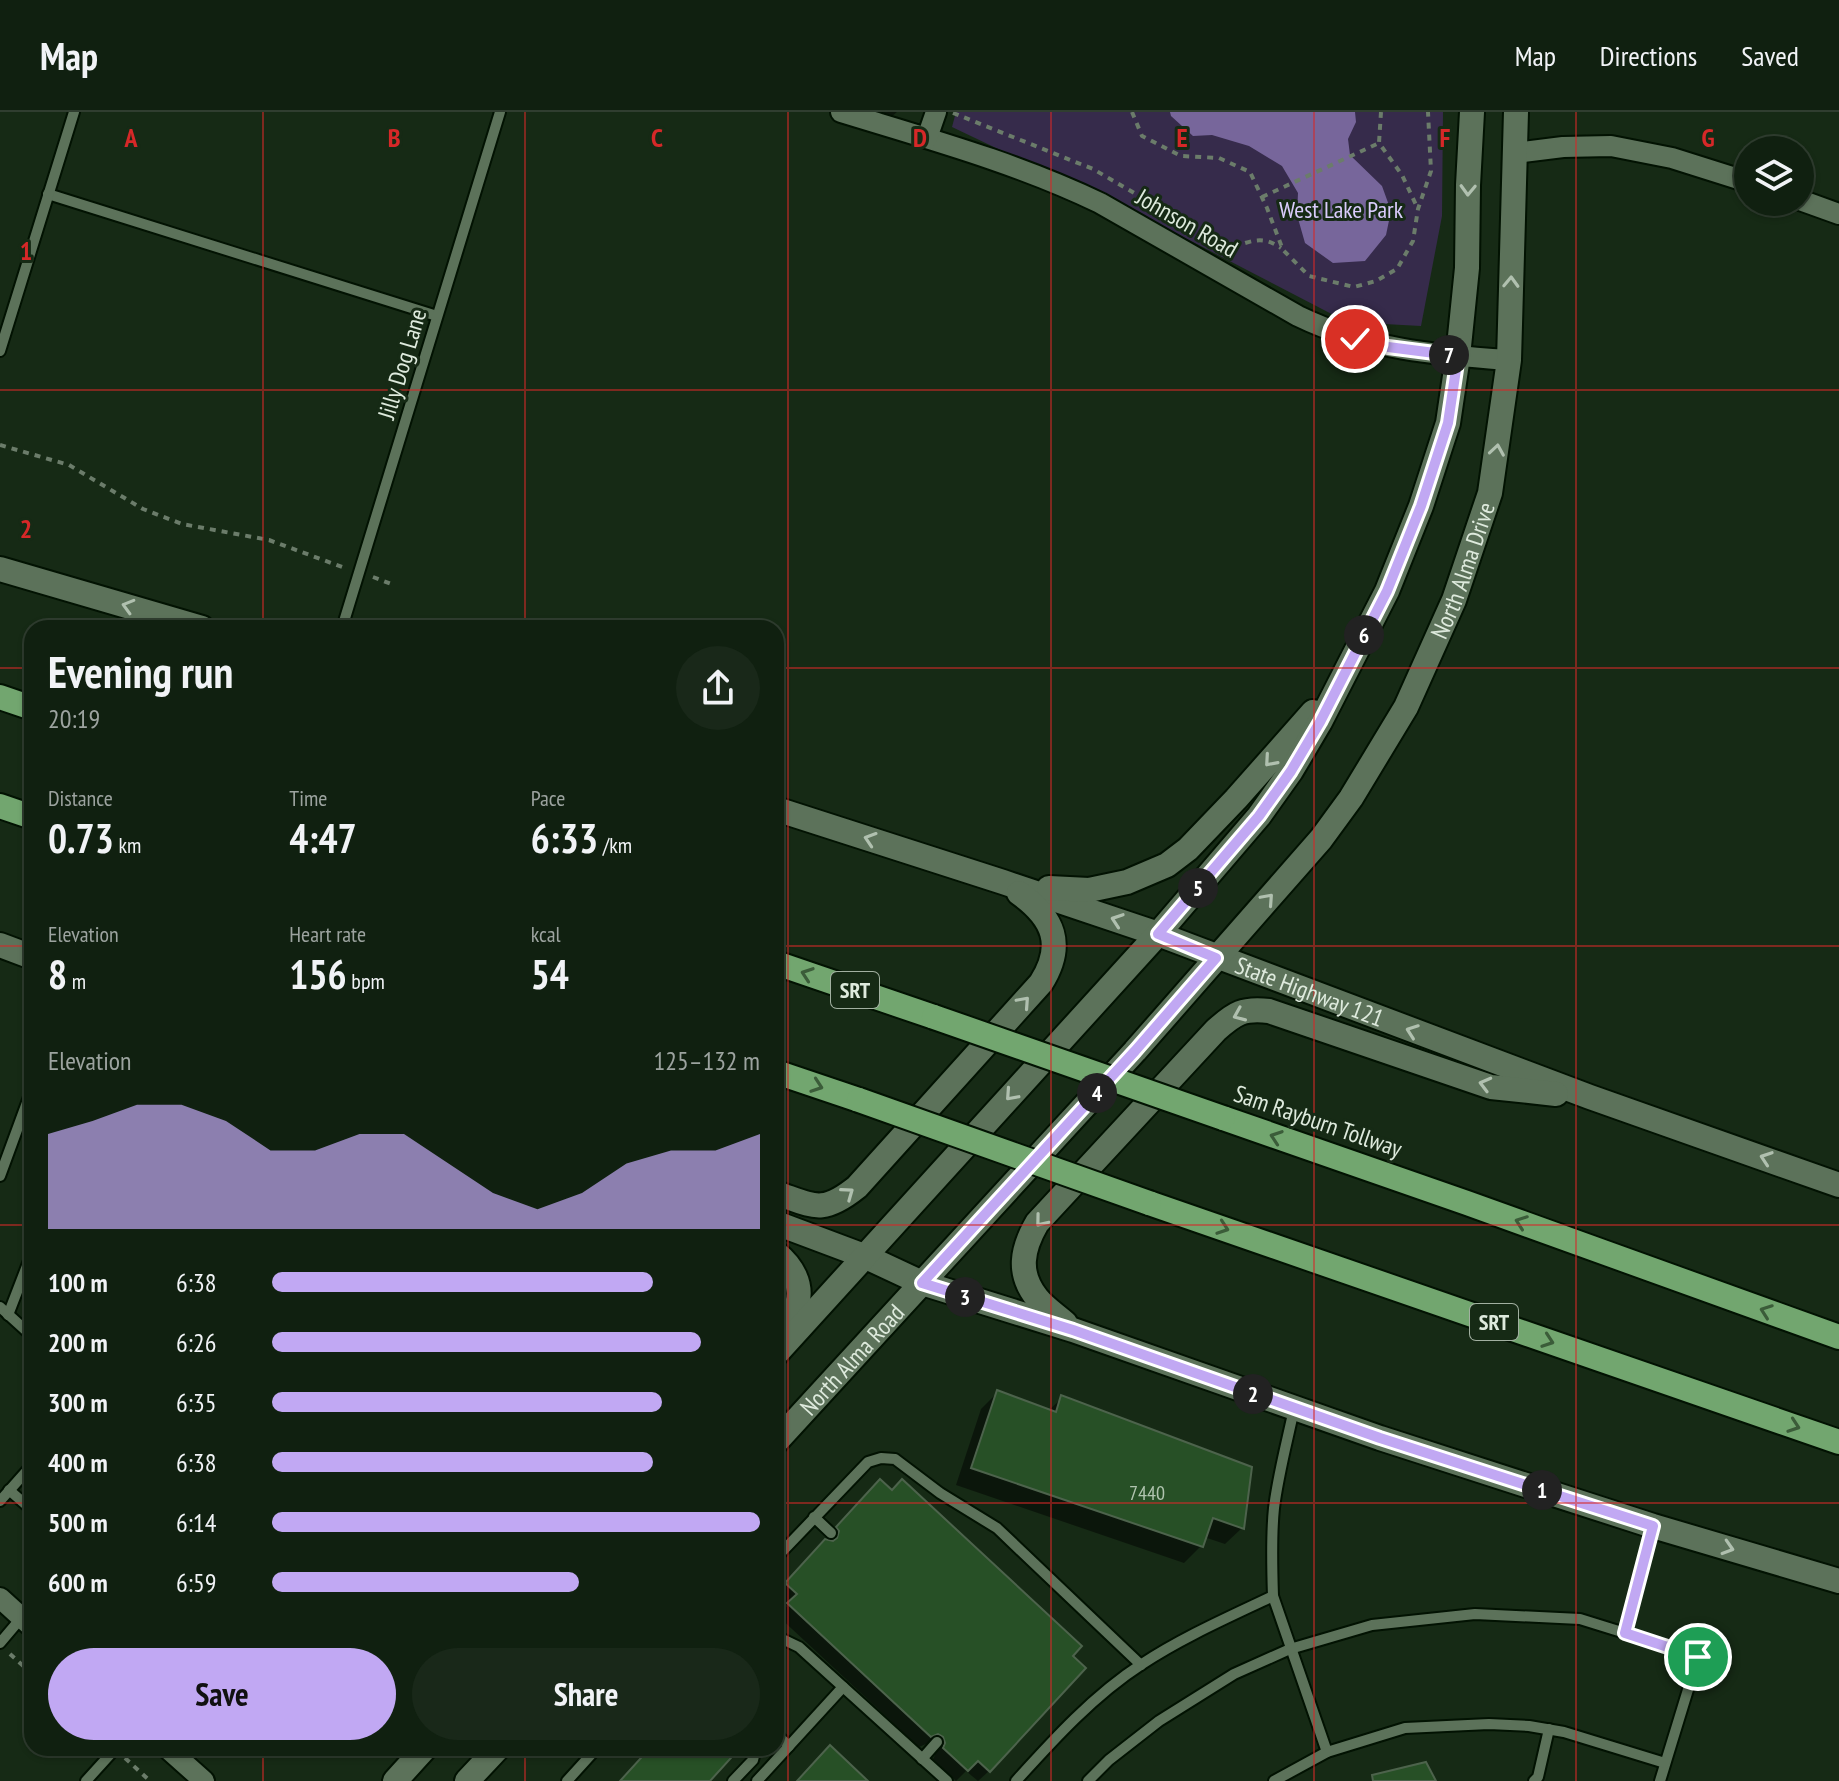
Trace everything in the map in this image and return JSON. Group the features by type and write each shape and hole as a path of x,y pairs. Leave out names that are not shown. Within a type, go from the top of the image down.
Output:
{"highway":[{"path":"0,697 24,705"},
{"path":"0,806 24,814"},
{"name":"Sam Rayburn Tollway","path":"784,966 1467,1203 1839,1337"},
{"name":"SRT","path":"784,1075 1839,1442"}],"main road":[{"path":"784,1345 1158,934 1259,816 1320,722 1387,591 1421,506 1448,423 1467,268 1472,112"},
{"name":"North Alma Drive","path":"1216,958 1321,839 1351,798 1406,707 1454,600 1490,493 1509,360 1516,112"},
{"path":"0,569 175,620"},
{"path":"1003,882 1089,890 1127,882 1167,865 1188,849 1236,799 1341,681"},
{"name":"State Highway 121","path":"784,812 1158,934 1590,1097 1839,1185"},
{"path":"784,1196 816,1207 833,1203 857,1187 1041,983 1052,959 1052,933 1038,907 1003,882"},
{"path":"0,945 24,954"},
{"name":"North Alma Road","path":"784,1433 1135,1051 1216,958"},
{"path":"1073,1330 1037,1298 1023,1273 1026,1242 1037,1223 1232,1015 1251,1009 1269,1011 1491,1087 1590,1097"},
{"path":"784,1226 864,1256 922,1283 1073,1330 1294,1409 1653,1526 1839,1581"},
{"path":"784,1261 793,1270 799,1288 797,1305 784,1330"},
{"path":"395,1781 418,1756"},
{"path":"467,1781 490,1756"}],"street":[{"name":"Johnson Road","path":"841,112 1036,175 1100,203 1325,329 1388,347 1509,360"},
{"path":"927,138 936,112"},
{"path":"1515,153 1563,147 1611,146 1672,158 1734,178"},
{"path":"1814,205 1839,214"},
{"path":"0,1598 24,1619"},
{"path":"176,1756 204,1781"}],"lane":[{"path":"0,351 74,112"},
{"name":"Jilly Dog Lane","path":"344,620 500,112"},
{"path":"48,194 437,316"},
{"path":"0,1176 24,1111"},
{"path":"24,1270 4,1311 24,1329"},
{"path":"1294,1409 1274,1510 1273,1596 1327,1752"},
{"path":"784,1549 868,1462 881,1458 895,1459 940,1493 997,1528 1141,1665"},
{"path":"0,1501 24,1474"},
{"path":"9,1490 24,1503"},
{"path":"814,1517 831,1533"},
{"path":"1625,1633 1653,1526"},
{"path":"1020,1780 1067,1726 1102,1694 1141,1665 1204,1628 1273,1596"},
{"path":"1088,1781 1109,1760 1159,1721 1234,1674 1290,1649 1372,1625 1475,1614 1580,1619 1698,1657 1660,1781"},
{"path":"0,1644 24,1624"},
{"path":"784,1640 799,1647 947,1781"},
{"path":"784,1751 843,1687"},
{"path":"1274,1781 1327,1752 1405,1728 1489,1724 1564,1732 1665,1763"},
{"path":"1534,1781 1538,1777 1549,1729"},
{"path":"784,1741 789,1746"},
{"path":"922,1759 937,1742"},
{"path":"88,1780 109,1756"},
{"path":"567,1781 590,1756"},
{"path":"733,1781 754,1756"},
{"path":"757,1781 780,1756"}],"path":[{"path":"950,112 1093,169 1232,247 1259,238 1274,243 1309,276 1354,287 1376,281 1397,269 1413,241 1418,209 1431,171 1428,112"},
{"path":"1132,112 1142,136 1181,156 1219,158 1250,172 1283,250"},
{"path":"1381,112 1379,143 1402,175 1418,209"},
{"path":"1262,197 1379,143"},
{"path":"0,445 69,465 143,509 182,524 269,540 344,567"},
{"path":"371,577 394,585"},
{"path":"0,1644 24,1666"},
{"path":"124,1756 150,1781"}],"green space":[{"name":"West Lake Park","path":"956,112 1443,112 1442,216 1421,326 1347,322 1193,242 952,127"}],"shaded area":[{"path":"1170,112 1355,112 1356,122 1348,139 1350,155 1382,186 1391,211 1386,235 1365,261 1333,263 1305,243 1297,215 1298,193 1282,166 1249,146 1212,135 1193,136"}],"building":[{"path":"997,1390 1056,1412 1061,1395 1252,1467 1244,1529 1213,1518 1203,1547 971,1468"},
{"path":"880,1479 892,1490 902,1479 1082,1646 1073,1656 1086,1668 990,1772 978,1761 968,1771 943,1748 943,1737 938,1734 931,1737 787,1603 797,1594 785,1583 825,1539 833,1541 837,1538 839,1531 836,1527"},
{"path":"830,1745 868,1781 797,1781"},
{"path":"643,1756 733,1756 710,1781 620,1781"},
{"path":"1426,1762 1436,1781 1373,1781 1372,1775"}],"route":[{"path":"1355,339 1388,347 1458,356 1448,423 1421,506 1387,591 1320,722 1287,776 1259,816 1158,934 1216,958 922,1283 1073,1330 1294,1409 1653,1526 1625,1633 1698,1657"}]}
